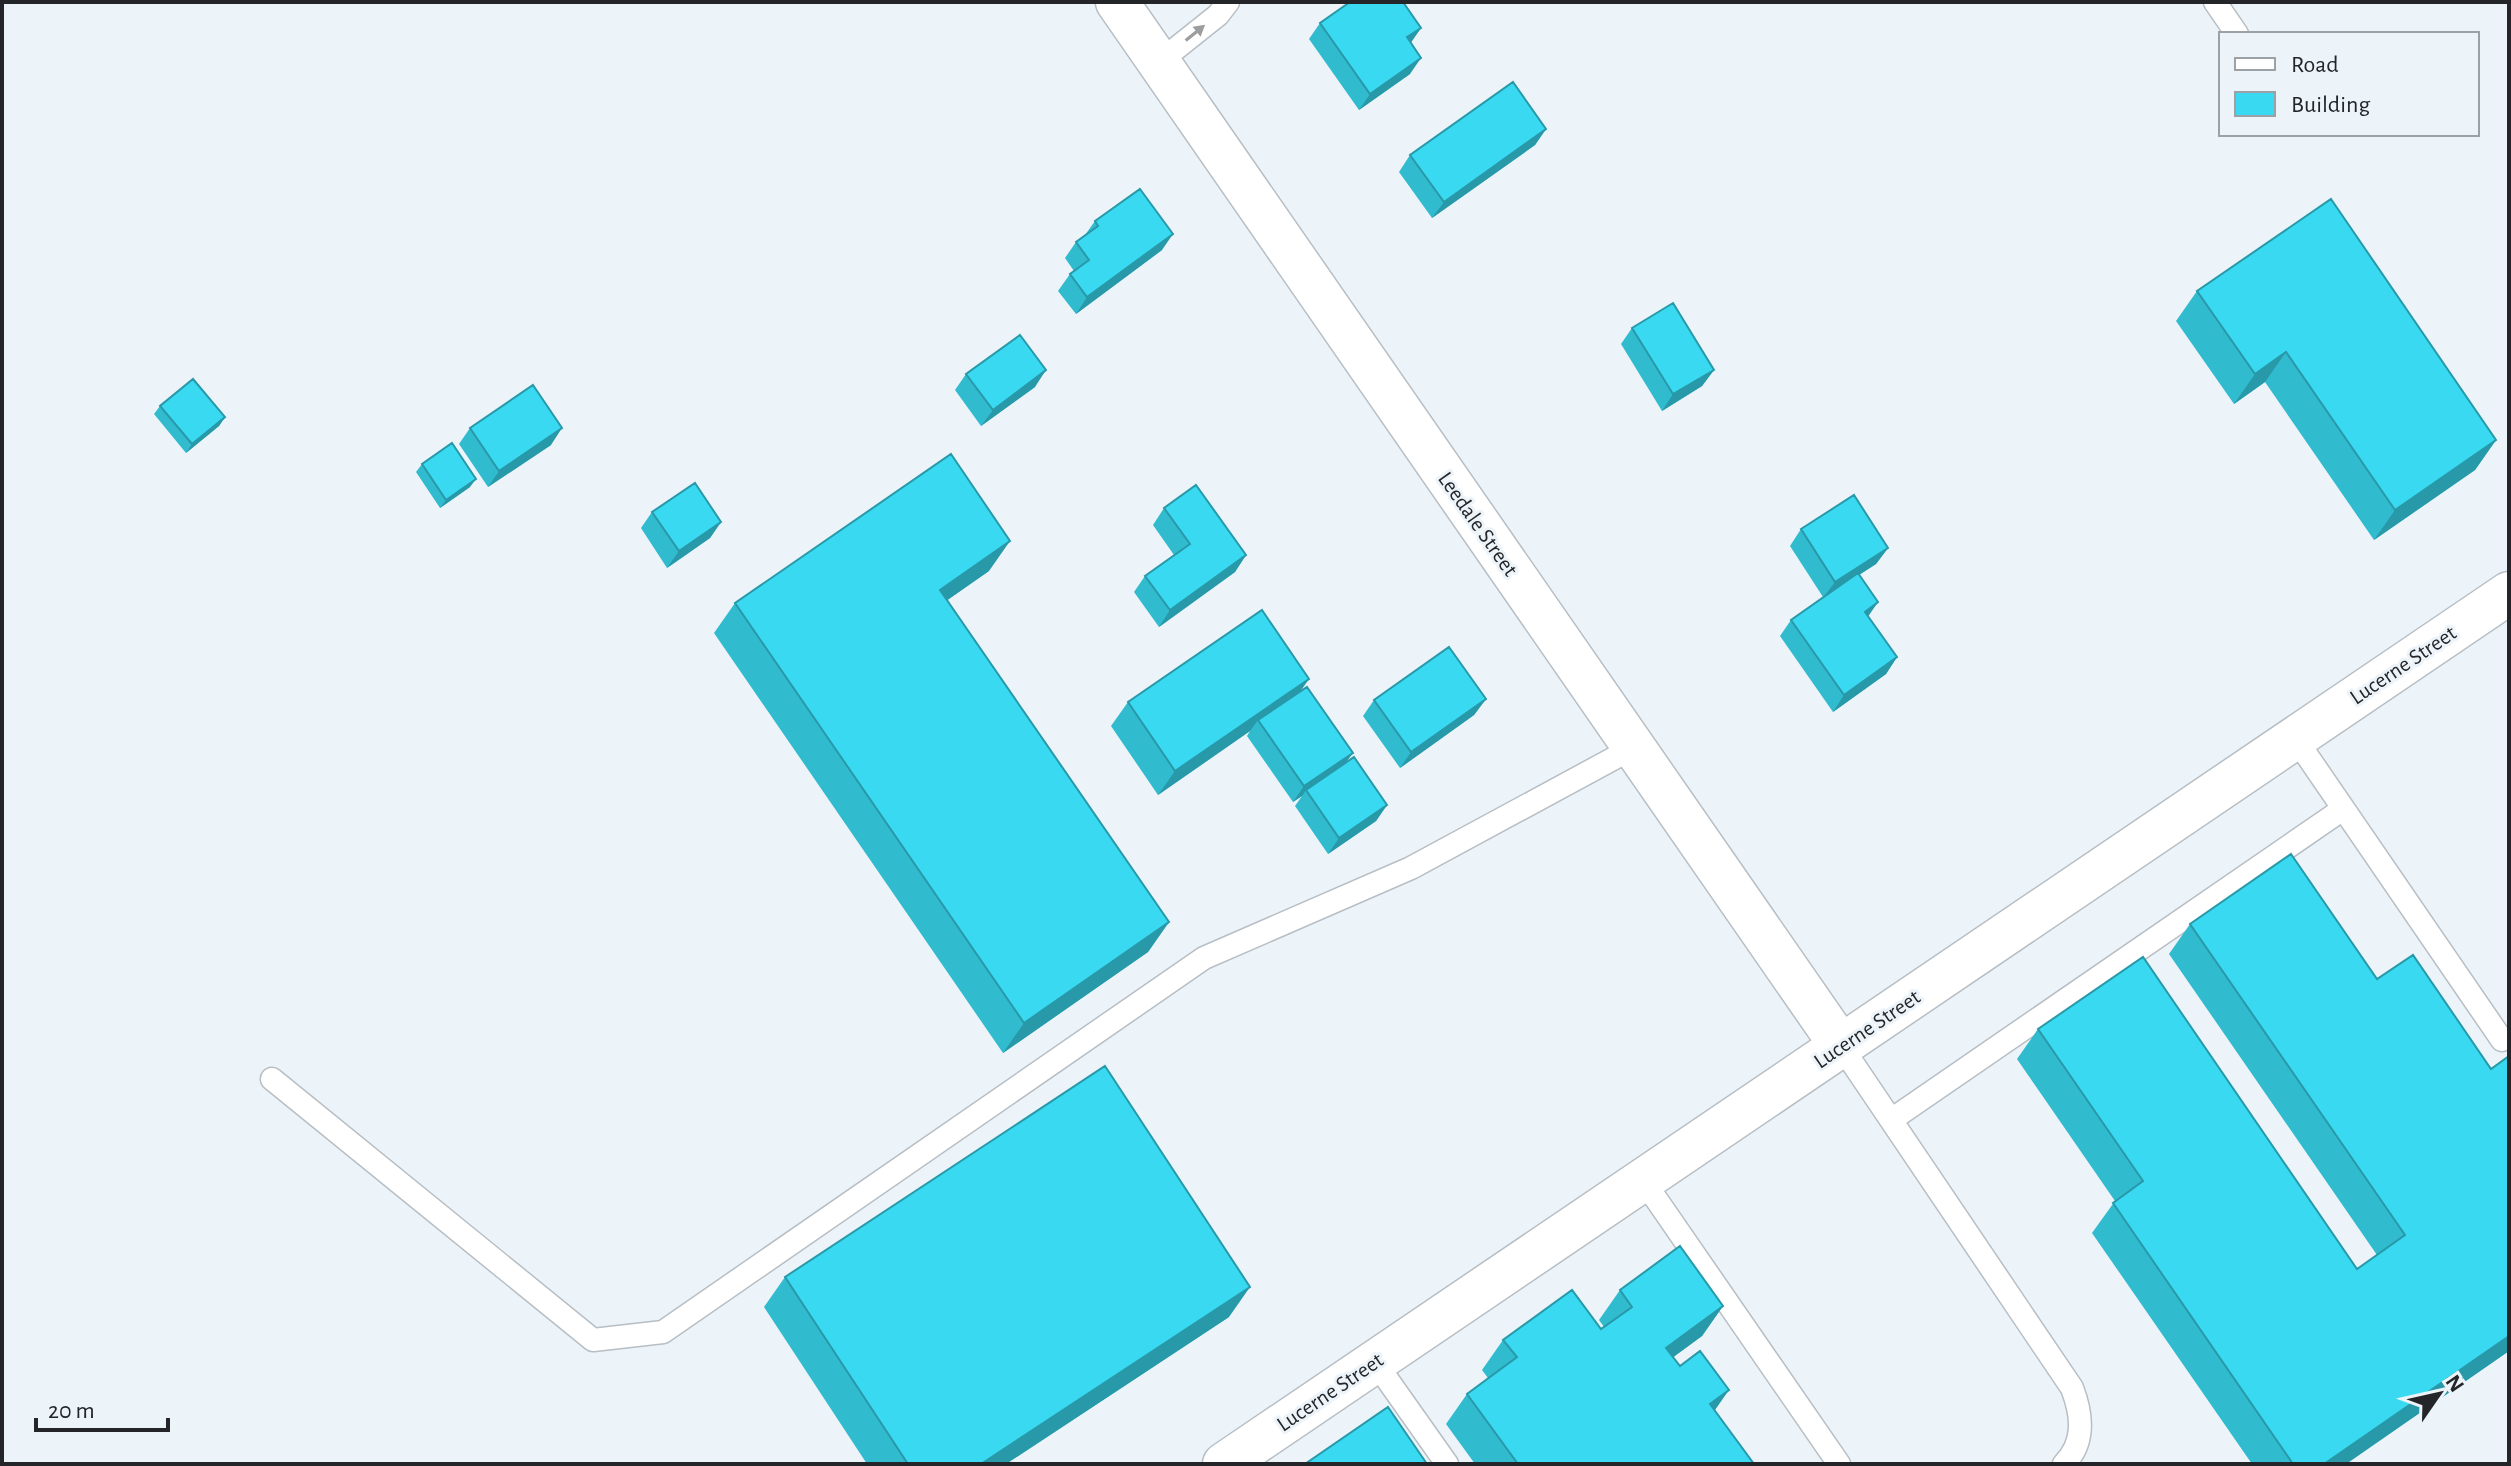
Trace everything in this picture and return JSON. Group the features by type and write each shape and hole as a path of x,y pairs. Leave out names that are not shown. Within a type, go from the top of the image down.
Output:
{"street":[{"name":"Leedale Street","path":"1117,2 1841,1046"},
{"name":"Lucerne Street","path":"1224,1464 2509,593"}],"lane":[{"path":"1159,62 1218,15 1228,2"},
{"path":"2215,2 2236,32"},
{"path":"2295,738 2502,1040"},
{"path":"272,1079 593,1340 663,1332 1204,958 1411,868 1633,748"},
{"path":"1891,1120 2343,809"},
{"path":"1841,1046 2072,1388 2080,1411 2080,1436 2064,1464"},
{"path":"1643,1180 1839,1464"},
{"path":"1375,1362 1447,1464"}],"building":[{"path":"1350,2 1403,2 1421,28 1407,37 1421,58 1370,94 1320,23"},
{"path":"1513,82 1546,129 1444,202 1410,155"},
{"path":"1140,189 1173,234 1087,297 1070,274 1089,260 1076,242 1098,226 1095,221"},
{"path":"2331,199 2496,440 2395,510 2286,352 2255,374 2197,291"},
{"path":"1673,303 1714,370 1673,394 1632,328"},
{"path":"1020,335 1046,370 993,410 966,374"},
{"path":"193,379 225,417 192,444 160,406"},
{"path":"533,385 562,428 499,471 470,428"},
{"path":"452,443 476,479 446,500 422,464"},
{"path":"951,454 1010,541 940,590 1169,922 1024,1023 735,603"},
{"path":"695,483 721,522 679,551 652,512"},
{"path":"1196,485 1246,555 1170,610 1145,576 1190,544 1164,508"},
{"path":"1854,495 1888,548 1835,582 1801,529"},
{"path":"1858,573 1878,602 1865,612 1897,657 1844,695 1791,620"},
{"path":"1262,610 1309,679 1175,771 1128,702"},
{"path":"1449,647 1486,699 1411,752 1374,700"},
{"path":"1307,687 1353,753 1304,786 1258,720"},
{"path":"1354,757 1387,805 1339,838 1306,790"},
{"path":"2291,854 2377,979 2413,955 2491,1069 2509,1056 2509,1336 2324,1464 2293,1464 2113,1203 2143,1181 2038,1029 2143,957 2357,1269 2405,1235 2190,924"},
{"path":"1105,1066 1250,1287 981,1464 908,1464 785,1277"},
{"path":"1680,1246 1723,1306 1666,1348 1680,1366 1700,1351 1729,1390 1710,1404 1754,1464 1518,1464 1467,1394 1517,1357 1503,1340 1572,1290 1601,1329 1632,1307 1620,1290"},
{"path":"1388,1407 1427,1464 1305,1464"}]}
